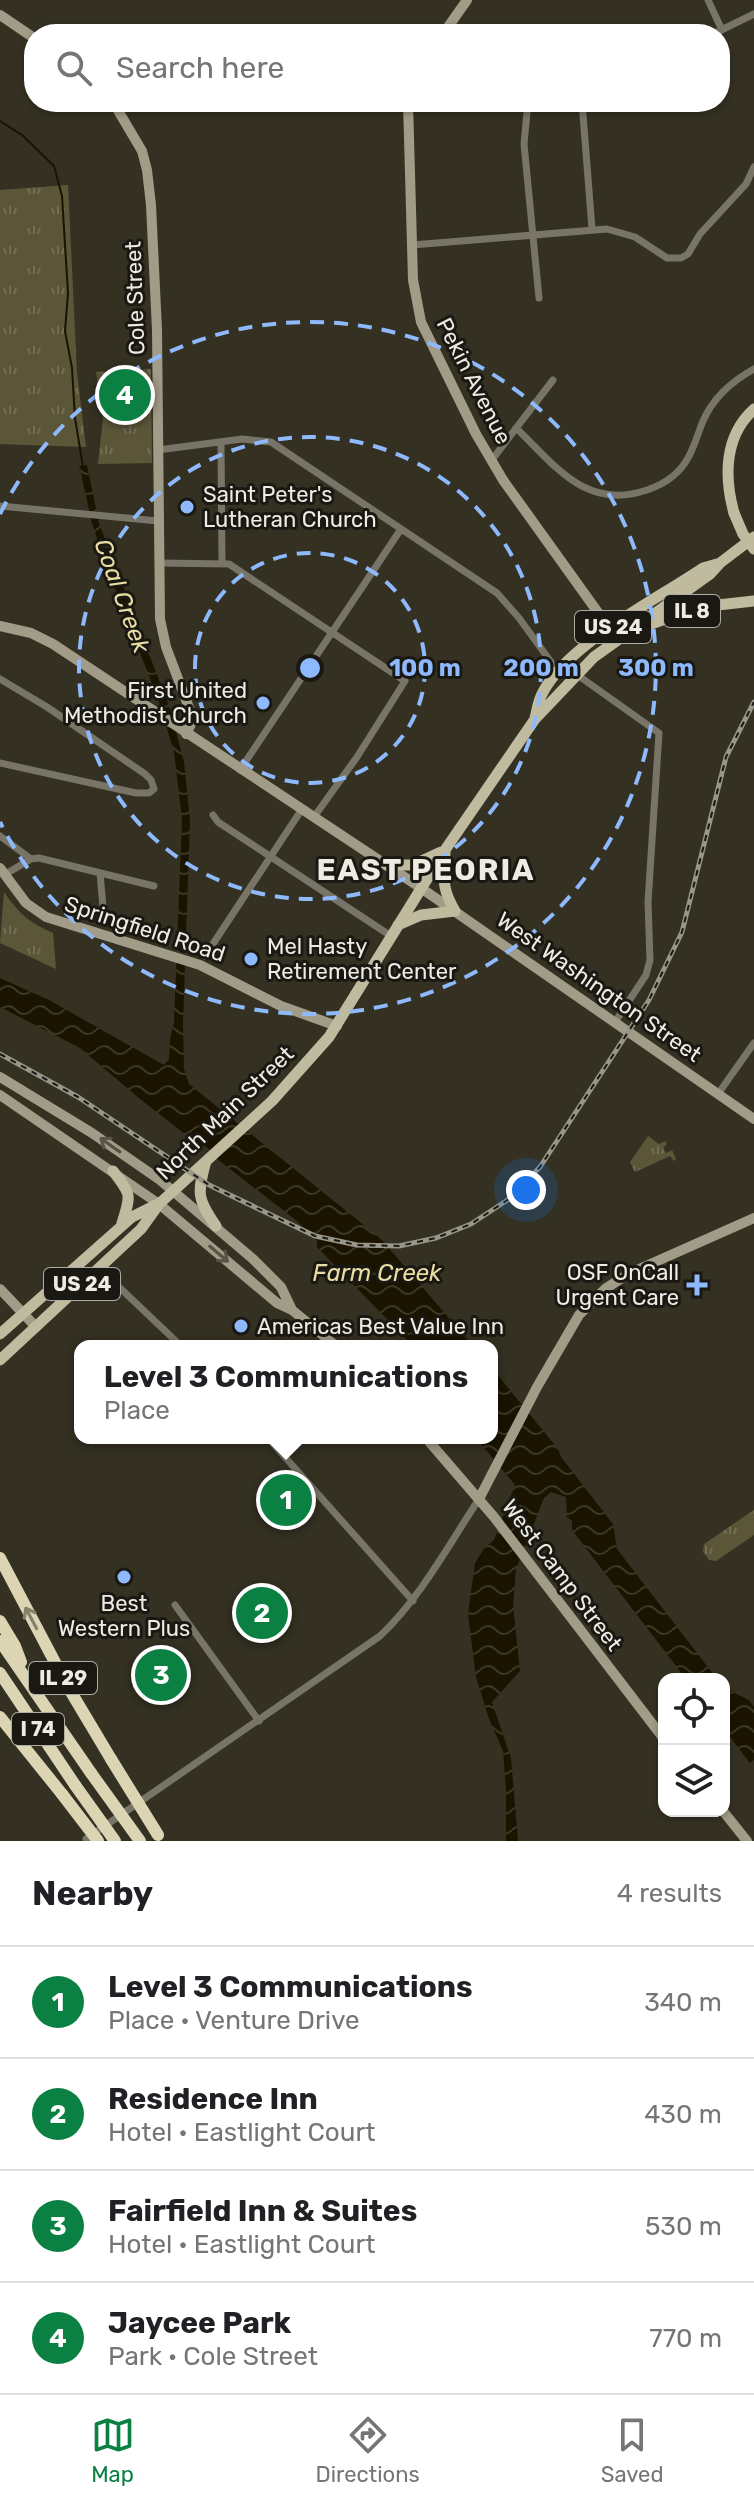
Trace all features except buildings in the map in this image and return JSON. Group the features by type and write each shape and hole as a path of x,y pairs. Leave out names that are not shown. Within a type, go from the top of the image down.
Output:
{"highway":[{"name":"IL 29","path":"0,1558 63,1678 160,1838"},
{"path":"0,1621 15,1646 24,1673"},
{"name":"I 74","path":"0,1641 140,1841"},
{"name":"I 74","path":"0,1673 115,1841"},
{"path":"0,1683 57,1756"},
{"path":"0,1717 62,1794 92,1840"}],"main road":[{"path":"754,409 742,422 729,452 728,480 743,534 754,549"},
{"path":"754,419 743,434 735,463 734,487 737,512 754,538"},
{"name":"US 24","path":"421,888 535,719 613,634 703,568 720,563 754,538"},
{"path":"632,630 710,574 720,563"},
{"name":"IL 8","path":"632,630 700,607 754,601"},
{"name":"US 24","path":"535,719 541,695 579,651 600,633 632,630"},
{"path":"387,865 413,865 445,850 443,886 455,911 421,915 395,931"},
{"name":"North Main Street","path":"0,1360 141,1229 159,1204 289,1084 337,1026 421,888"},
{"path":"206,1161 198,1189 204,1209 216,1226"},
{"path":"113,1171 126,1187 130,1198 121,1227"},
{"name":"North Main Street","path":"0,1334 132,1217 159,1204"}],"street":[{"path":"450,24 467,0"},
{"path":"708,0 719,24"},
{"path":"730,26 754,14"},
{"path":"0,15 24,31"},
{"name":"Cole Street","path":"119,112 138,143 148,176 156,297 161,630 191,713 192,722 186,734"},
{"name":"Pekin Avenue","path":"408,112 414,289 421,322 491,461 613,634"},
{"path":"527,112 524,144 539,298"},
{"path":"583,112 592,229"},
{"path":"412,245 607,229 628,234 667,258 678,259 688,254 700,234 746,184 754,167"},
{"path":"516,428 572,481 601,494 627,495 662,483 678,472 690,455 703,421 722,392 754,369"},
{"path":"491,461 553,380"},
{"path":"158,450 252,439 271,442 497,593 552,664 548,686"},
{"path":"221,442 222,562"},
{"path":"0,506 158,521"},
{"path":"240,770 401,529"},
{"path":"159,563 222,562 236,568 405,681 314,817"},
{"name":"West Washington Street","path":"0,626 43,638 455,911 754,1119"},
{"path":"542,648 558,659 570,657 579,651"},
{"path":"576,674 659,733 648,902 650,960 646,975 615,1022"},
{"path":"0,679 145,774 154,785 154,791 136,793 0,763"},
{"path":"205,956 302,809"},
{"path":"213,815 218,822 270,857 395,931"},
{"path":"0,836 31,859"},
{"path":"2,872 39,858 154,886"},
{"name":"Springfield Road","path":"2,872 26,903 46,917 213,970 281,1006 337,1026"},
{"path":"100,873 103,907"},
{"path":"718,1094 754,1043"},
{"path":"0,1077 92,1133 173,1191 216,1226 281,1287 292,1310"},
{"path":"0,1095 159,1204 277,1303 292,1310 329,1340"},
{"path":"92,1840 380,1636 413,1601 479,1499 566,1335 579,1315 605,1289 642,1267 754,1218"},
{"path":"99,1268 175,1340"},
{"path":"0,1289 36,1327"},
{"path":"275,1444 413,1601"},
{"name":"West Camp Street","path":"431,1444 494,1517 658,1731"},
{"path":"175,1605 259,1721"},
{"path":"728,1817 747,1841"}],"green space":[{"path":"68,185 77,373 86,447 0,444 0,190"},
{"path":"151,369 152,463 98,464 103,419 96,372"},
{"path":"4,892 25,917 53,933 56,969 0,943"},
{"path":"648,1136 659,1144 665,1141 667,1144 663,1148 666,1153 672,1150 676,1159 674,1161 670,1156 635,1172 630,1162"},
{"path":"754,1510 754,1535 716,1561 709,1560 703,1552 704,1544"}],"water":[{"name":"Farm Creek","path":"87,465 99,523 170,709 184,762 190,820 183,1024 184,1069 189,1084 381,1239 468,1340 407,1340 317,1247 317,1241 297,1221 140,1099 80,1048 0,1007 0,978 49,1000 164,1065 169,1059 174,1022 182,819 174,752 158,699 105,563 79,466"},
{"path":"498,1375 613,1524 617,1549 712,1673 681,1673 572,1530 572,1521 567,1517 566,1497 551,1492 544,1498 516,1569 513,1606 520,1671 492,1702 511,1758 518,1841 506,1841 503,1751 476,1677 468,1614 475,1563 485,1547 494,1540 515,1485 481,1444 498,1444"},
{"path":"730,1691 749,1700 754,1707 754,1760 750,1763 730,1737"}],"waterway":[{"name":"Coal Creek","path":"0,121 22,135 54,166 62,196 68,293 65,331 83,467"}],"railway":[{"path":"0,1054 78,1097 209,1185 315,1236 357,1245 399,1246 436,1238 471,1224 509,1199 540,1167 649,1000 682,932 726,757 754,702"}],"place":[{"name":"Jaycee Park","path":"125,395"},
{"name":"Saint Peter's Lutheran Church","path":"187,507"},
{"name":"First United Methodist Church","path":"263,703"},
{"name":"Mel Hasty Retirement Center","path":"251,959"},
{"name":"OSF OnCall Urgent Care","path":"697,1285"},
{"name":"Americas Best Value Inn","path":"241,1326"},
{"name":"Level 3 Communications","path":"286,1500"},
{"name":"Best Western Plus","path":"124,1577"},
{"name":"Residence Inn","path":"262,1613"},
{"name":"Fairfield Inn & Suites","path":"161,1675"}],"district":[{"name":"EAST PEORIA","path":"426,870"}]}
